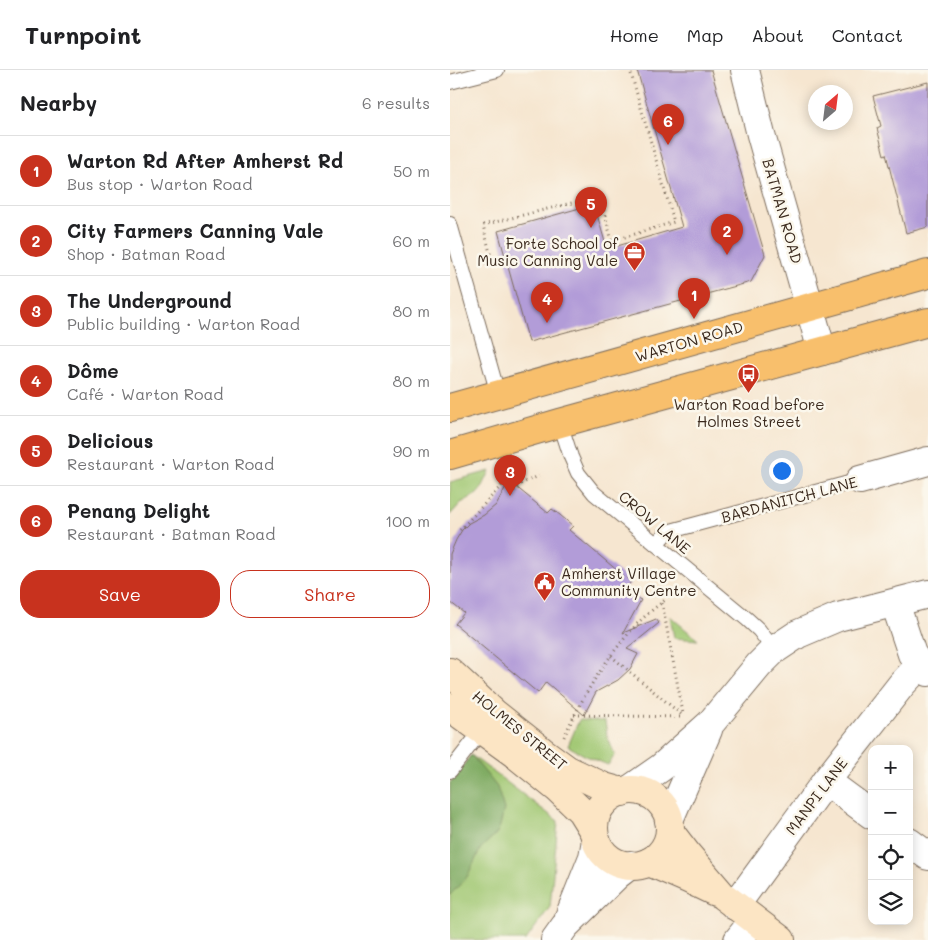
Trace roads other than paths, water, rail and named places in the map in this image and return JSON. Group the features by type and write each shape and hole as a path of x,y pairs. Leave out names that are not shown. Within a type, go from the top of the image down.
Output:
{"main road":[{"name":"WARTON ROAD","path":"450,408 928,274"},
{"path":"450,455 928,322"},
{"name":"HOLMES STREET","path":"450,672 494,713 568,770 604,787 626,791 642,791 655,798 664,807 670,826 687,854 738,915"},
{"name":"HOLMES STREET","path":"450,707 515,754 568,798 581,811 599,846 610,859 621,864 639,864 688,879 738,915 781,940"},
{"path":"595,836 594,820 600,807 616,793 626,791"},
{"path":"639,864 657,857 665,847 670,826"}],"street":[{"name":"BATMAN ROAD","path":"745,70 761,135 822,351"},
{"name":"BARDANITCH LANE","path":"860,480 928,461"},
{"path":"626,791 662,767 710,724 755,669 774,650 798,634 838,617 928,594"},
{"path":"895,603 912,654 924,669"},
{"name":"MANPI LANE","path":"738,915 826,781 902,684 924,669"},
{"path":"670,826 710,724"},
{"path":"826,781 868,812"},
{"path":"560,933 593,857 595,836"},
{"path":"913,845 928,856"},
{"path":"560,933 617,875 639,864"}],"lane":[{"path":"450,82 497,70"},
{"path":"450,224 498,394"},
{"name":"CROW LANE","path":"560,423 578,473 594,493 752,623 774,650"},
{"name":"BARDANITCH LANE","path":"656,544 667,532 860,480"},
{"path":"450,771 482,730"}],"place":[{"name":"Penang Delight","path":"668,145"},
{"name":"Delicious","path":"591,228"},
{"name":"City Farmers Canning Vale","path":"727,255"},
{"name":"Forte School of Music Canning Vale","path":"634,271"},
{"name":"Warton Rd After Amherst Rd","path":"694,319"},
{"name":"Dôme","path":"547,323"},
{"name":"Warton Road before Holmes Street","path":"749,394"},
{"name":"The Underground","path":"510,496"},
{"name":"Amherst Village Community Centre","path":"545,601"}]}
